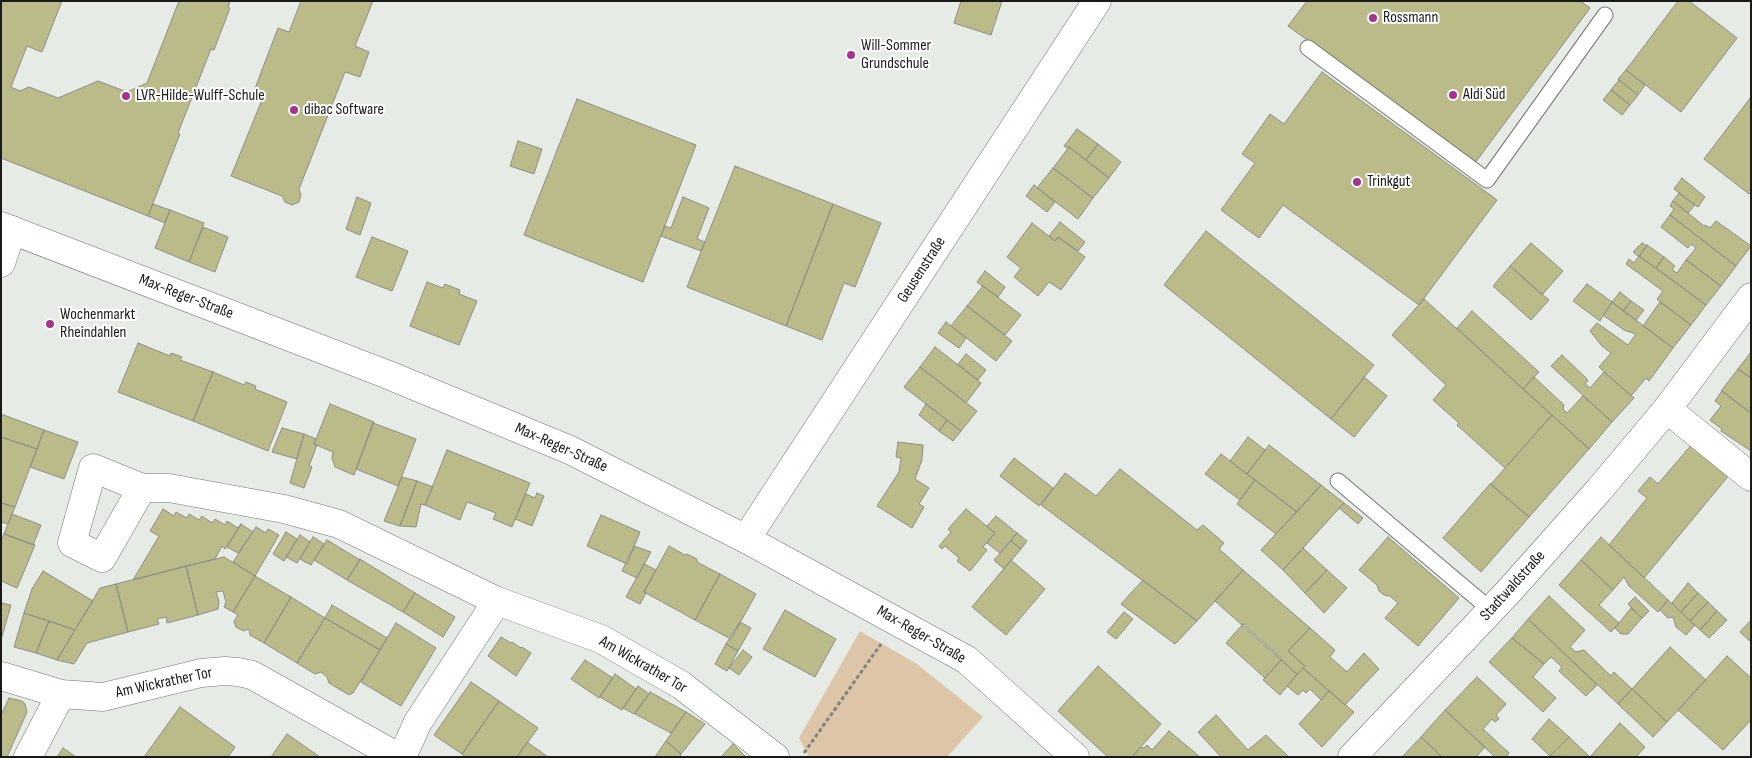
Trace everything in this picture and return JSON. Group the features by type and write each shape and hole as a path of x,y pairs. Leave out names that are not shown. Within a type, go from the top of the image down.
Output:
{"street":[{"name":"Geusenstraße","path":"746,539 1098,1"},
{"name":"Max-Reger-Straße","path":"7,228 386,374 570,450 746,539 967,660 1075,757"},
{"path":"1,263 7,228"},
{"name":"Stadtwaldstraße","path":"1352,757 1492,610 1599,490 1667,409 1751,297"},
{"path":"1667,409 1751,478"},
{"name":"Am Wickrather Tor","path":"142,488 169,488 188,491 284,509 339,524 497,601 601,639 681,685 775,757"},
{"path":"402,757 418,722 497,601"},
{"name":"Am Wickrather Tor","path":"1,676 61,694 103,697 200,673 238,672 252,675 398,757"},
{"path":"28,757 61,694"}],"lane":[{"path":"1308,48 1487,180 1605,16"},
{"path":"1338,481 1492,610"}],"path":[{"path":"801,757 897,621"}],"shaded area":[{"path":"860,631 917,664 983,717 947,757 809,757 799,738"}],"building":[{"path":"1,1 62,1 42,52 27,46 11,87 20,91 29,87 58,98 98,81 127,92 147,83 179,1 230,1 228,7 230,8 214,50 211,49 148,216 1,158"},
{"path":"301,1 373,1 355,46 369,52 360,77 345,72 299,189 301,195 299,202 292,205 285,202 282,196 231,176 264,95 254,91 278,28 289,32"},
{"path":"961,1 1002,1 991,35 954,23"},
{"name":"Aldi Süd","path":"1307,1 1580,1 1590,8 1475,163 1288,26"},
{"path":"1678,1 1689,1 1737,38 1681,112 1626,70"},
{"path":"1626,70 1645,85 1638,95 1618,79"},
{"name":"Trinkgut","path":"1322,72 1497,200 1419,305 1283,205 1259,238 1221,210 1255,163 1242,154 1270,114 1284,124"},
{"path":"1619,80 1638,95 1630,105 1611,90"},
{"path":"1611,90 1630,105 1622,115 1603,100"},
{"path":"1751,97 1751,192 1749,194 1704,159"},
{"path":"577,99 696,145 643,282 524,235"},
{"path":"1077,129 1098,144 1086,160 1069,147 1064,146"},
{"path":"518,141 542,149 534,174 510,166"},
{"path":"1098,144 1121,162 1109,178 1086,160"},
{"path":"1069,147 1109,178 1093,198 1053,168"},
{"path":"735,166 833,204 786,326 687,287"},
{"path":"1053,168 1093,198 1078,219 1037,188"},
{"path":"1682,178 1705,197 1698,207 1674,189"},
{"path":"1034,185 1055,202 1047,212 1026,196"},
{"path":"1679,193 1695,205 1688,213 1673,201"},
{"path":"357,197 371,203 360,235 346,229"},
{"path":"683,197 709,208 697,239 705,242 701,251 661,236 665,226 671,228"},
{"path":"1673,201 1704,226 1710,228 1716,221 1751,246 1736,266 1670,215 1674,209 1670,206"},
{"path":"153,204 170,210 165,223 148,216"},
{"path":"833,204 881,223 855,287 844,283 822,340 786,326"},
{"path":"170,210 204,223 189,262 155,248"},
{"path":"1670,215 1736,266 1721,286 1686,260 1696,248 1691,244 1688,248 1661,227"},
{"path":"1060,222 1085,242 1078,251 1058,237 1055,241 1049,236"},
{"path":"1032,223 1055,241 1058,237 1085,257 1061,290 1049,282 1038,296 1014,277 1021,268 1007,257"},
{"path":"203,227 228,237 215,272 189,262"},
{"path":"1206,231 1374,365 1331,419 1164,285"},
{"path":"372,237 408,251 392,291 356,277"},
{"path":"1531,243 1563,271 1542,295 1510,266"},
{"path":"1642,243 1647,246 1639,257 1633,252"},
{"path":"1647,245 1664,257 1656,268 1639,256"},
{"path":"1639,256 1706,305 1691,325 1657,299 1663,291 1626,264 1629,259 1634,263"},
{"path":"1664,257 1675,266 1672,270 1677,273 1686,260 1721,286 1706,305 1656,268"},
{"path":"1510,266 1549,300 1531,320 1493,286"},
{"path":"985,271 1005,287 998,297 977,282"},
{"path":"427,282 443,288 445,284 460,290 459,294 477,301 459,345 410,326"},
{"path":"1587,284 1612,302 1600,321 1573,301"},
{"path":"983,286 1021,315 1005,335 967,306"},
{"path":"1620,292 1631,301 1623,311 1612,302"},
{"path":"1424,299 1552,415 1505,468 1457,425 1459,423 1433,400 1446,385 1392,335"},
{"path":"1631,301 1644,310 1636,320 1623,311"},
{"path":"1612,302 1673,348 1649,381 1646,378 1631,396 1599,367 1611,353 1602,346 1590,331 1597,323 1628,345 1636,334 1624,330 1603,315"},
{"path":"1660,302 1691,325 1673,348 1643,326"},
{"path":"967,306 1012,341 996,361 951,326"},
{"path":"1472,311 1539,372 1523,389 1457,328"},
{"path":"946,322 966,338 959,348 938,333"},
{"path":"138,343 170,356 171,353 182,357 180,360 213,372 193,421 118,392"},
{"path":"935,347 981,383 966,403 920,367"},
{"path":"1751,352 1751,378 1738,369"},
{"path":"966,354 986,370 978,380 958,364"},
{"path":"1562,355 1587,379 1588,381 1585,384 1590,388 1604,372 1634,398 1612,422 1551,366"},
{"path":"920,367 977,411 961,431 904,387"},
{"path":"1738,369 1751,378 1751,413 1721,391"},
{"path":"213,372 244,385 246,382 256,386 255,389 287,402 268,451 193,421"},
{"path":"1364,377 1387,396 1354,437 1331,419"},
{"path":"1534,377 1564,405 1563,409 1567,413 1583,396 1612,422 1589,449 1523,389"},
{"path":"1722,391 1751,413 1751,451 1721,431 1722,429 1710,420 1721,406 1715,401"},
{"path":"330,404 374,422 354,475 335,467 332,458 333,452 314,444"},
{"path":"926,404 947,420 939,431 919,415"},
{"path":"1,414 44,430 37,449 1,437"},
{"path":"1552,415 1589,449 1529,517 1491,484"},
{"path":"947,420 961,431 953,441 939,431"},
{"path":"373,423 416,439 398,486 356,469"},
{"path":"282,428 304,434 297,459 272,452"},
{"path":"44,430 78,442 64,479 30,467"},
{"path":"304,434 316,439 314,444 317,445 309,466 312,467 304,488 290,483"},
{"path":"1,437 37,449 15,507 1,503"},
{"path":"1248,437 1265,450 1247,474 1230,461"},
{"path":"898,442 923,445 922,460 915,479 929,488 919,504 924,507 912,528 877,506 899,472 901,458 896,457"},
{"path":"1693,443 1730,474 1644,578 1609,545 1647,498 1638,491 1650,477 1658,484"},
{"path":"1269,445 1321,485 1297,512 1247,474"},
{"path":"447,450 530,483 512,527 493,519 496,513 467,502 460,520 425,505"},
{"path":"1221,454 1255,480 1240,500 1205,474"},
{"path":"1014,458 1053,488 1039,506 1000,476"},
{"path":"1120,469 1197,530 1203,525 1224,543 1219,549 1243,570 1197,621 1041,505 1065,473 1096,496"},
{"path":"402,477 417,481 400,526 384,521"},
{"path":"1255,480 1297,512 1276,534 1237,504"},
{"path":"417,481 433,487 425,505 421,504 416,527 400,526"},
{"path":"1490,484 1529,517 1481,572 1443,538"},
{"path":"1321,485 1344,503 1283,570 1261,550"},
{"path":"537,493 544,496 532,526 515,519 526,494 535,498"},
{"path":"1,503 15,507 8,524 1,522"},
{"path":"1344,503 1363,518 1358,524 1339,508"},
{"path":"163,509 174,516 176,512 187,518 189,514 199,520 202,516 212,523 215,519 225,525 227,521 238,528 241,524 225,549 222,546 215,559 133,580 159,536 150,531"},
{"path":"966,509 995,533 983,547 987,550 970,571 957,561 959,558 945,546 942,549 939,546 951,532 948,529"},
{"path":"12,514 41,525 33,545 4,534"},
{"path":"601,515 640,532 627,564 587,546"},
{"path":"996,516 1017,533 1000,553 987,543 995,533 987,526"},
{"path":"241,524 253,532 238,553 227,547"},
{"path":"256,527 266,533 268,529 279,535 255,576 233,562"},
{"path":"286,532 297,539 284,561 273,554"},
{"path":"1017,533 1027,541 1021,549 1011,541"},
{"path":"4,534 35,545 17,588 1,581 1,541"},
{"path":"300,535 310,542 297,563 286,557"},
{"path":"313,537 324,544 311,565 300,559"},
{"path":"1388,537 1459,598 1418,646 1385,618 1398,603 1390,596 1384,595 1379,591 1377,585 1359,570"},
{"path":"1601,537 1668,600 1658,612 1629,586 1624,577 1613,590 1581,560"},
{"path":"327,540 360,560 347,580 314,560"},
{"path":"1011,541 1021,549 1004,569 994,560"},
{"path":"634,546 651,552 637,578 622,571"},
{"path":"669,546 697,559 697,562 720,574 695,620 644,592"},
{"path":"1303,548 1327,570 1305,593 1283,570"},
{"path":"224,557 255,576 233,612 224,607 226,602 223,591 216,592 219,601 218,609 198,615 186,566"},
{"path":"360,559 415,593 403,612 347,580"},
{"path":"1011,560 1045,589 1006,635 972,607"},
{"path":"1581,560 1613,590 1599,605 1619,623 1611,632 1559,585"},
{"path":"644,564 656,570 640,604 626,597"},
{"path":"186,566 198,615 167,623 166,617 157,619 159,624 128,632 116,584"},
{"path":"1243,570 1310,628 1288,651 1305,666 1297,674 1215,601"},
{"path":"1327,570 1347,588 1324,613 1305,593"},
{"path":"43,571 93,601 75,630 24,613 32,589"},
{"path":"720,574 756,594 731,639 695,620"},
{"path":"255,576 291,597 264,643 250,635 249,629 243,631 236,627 234,621 238,615 233,612"},
{"path":"1143,580 1197,621 1175,644 1121,604"},
{"path":"1688,583 1698,593 1681,612 1672,603"},
{"path":"116,584 128,632 87,643 74,664 57,660 100,588"},
{"path":"415,593 455,617 443,637 403,612"},
{"path":"1698,593 1708,602 1690,621 1681,612"},
{"path":"1549,596 1585,630 1570,647 1576,652 1584,650 1611,676 1614,672 1632,689 1618,704 1528,619"},
{"path":"291,597 325,618 297,663 264,643"},
{"path":"1635,597 1649,611 1642,618 1628,604"},
{"path":"1668,600 1695,625 1686,635 1676,627 1673,617 1668,618 1660,610"},
{"path":"1708,602 1717,611 1700,630 1690,621"},
{"path":"1,603 11,605 1,640"},
{"path":"332,605 387,638 380,650 325,618"},
{"path":"1631,608 1642,618 1628,634 1621,634 1615,628"},
{"path":"785,610 836,639 815,677 763,649"},
{"path":"1717,611 1727,620 1709,638 1700,630"},
{"path":"1124,612 1133,619 1116,639 1107,632"},
{"path":"24,613 49,621 36,653 14,647"},
{"path":"325,618 380,650 353,693 349,695 329,683 327,677 321,672 315,674 297,663"},
{"path":"1528,619 1597,685 1586,696 1559,671 1562,667 1551,657 1544,664 1512,638"},
{"path":"1751,620 1751,642 1740,632"},
{"path":"49,621 75,630 57,660 36,653"},
{"path":"740,622 751,628 738,651 726,644"},
{"path":"396,623 436,648 401,706 361,682"},
{"path":"1243,624 1282,659 1265,678 1226,643"},
{"path":"1310,628 1335,650 1330,657 1347,672 1364,653 1379,669 1345,705 1303,668 1305,666 1288,651"},
{"path":"501,637 531,653 516,676 488,656"},
{"path":"1512,638 1544,664 1533,677 1556,698 1543,712 1489,662"},
{"path":"726,644 738,651 727,671 715,664"},
{"path":"1670,647 1706,680 1667,722 1632,689"},
{"path":"743,650 752,657 739,675 729,668"},
{"path":"1727,656 1751,678 1751,720 1723,750 1678,710"},
{"path":"585,660 613,678 599,698 571,679"},
{"path":"1281,660 1297,674 1280,695 1263,680"},
{"path":"1098,666 1161,724 1132,757 1108,757 1058,711"},
{"path":"1303,668 1329,691 1321,700 1310,689 1306,693 1303,690 1298,695 1287,686"},
{"path":"615,674 636,689 622,710 600,697"},
{"path":"1477,677 1506,704 1496,715 1499,719 1495,722 1492,719 1483,729 1509,753 1506,757 1495,757 1445,710"},
{"path":"471,682 499,701 462,754 434,735"},
{"path":"638,686 649,694 634,714 623,708"},
{"path":"1632,689 1667,722 1653,737 1618,704"},
{"path":"1329,691 1354,712 1322,747 1299,724"},
{"path":"650,692 686,712 671,733 635,714"},
{"path":"9,698 22,701 27,712 7,757 1,757 1,715"},
{"path":"499,701 538,728 517,757 466,757 462,754"},
{"path":"180,707 235,747 228,757 144,757"},
{"path":"1445,710 1485,747 1476,757 1442,757 1421,737"},
{"path":"686,712 705,724 681,754 666,741"},
{"path":"1216,715 1248,750 1266,735 1289,757 1221,757 1198,732"},
{"path":"1549,719 1569,737 1550,756 1532,739"},
{"path":"1620,723 1645,747 1636,757 1590,757"},
{"path":"1169,731 1200,757 1132,757 1141,747 1144,748 1147,745 1152,750"},
{"path":"287,734 320,757 271,757"},
{"path":"1421,737 1442,757 1402,757"},
{"path":"1569,737 1589,756 1590,757 1550,756"},
{"path":"666,741 681,754 680,757 655,757"},
{"path":"527,742 548,757 517,757"},
{"path":"733,744 746,757 721,757"},
{"path":"63,748 76,757 57,757"}],"place":[{"name":"Rossmann","path":"1373,18"},
{"name":"Will-Sommer Grundschule","path":"851,55"},
{"name":"Aldi Süd","path":"1453,95"},
{"name":"LVR-Hilde-Wulff-Schule","path":"126,96"},
{"name":"dibac Software","path":"294,110"},
{"name":"Trinkgut","path":"1357,182"},
{"name":"Wochenmarkt Rheindahlen","path":"50,324"}]}
